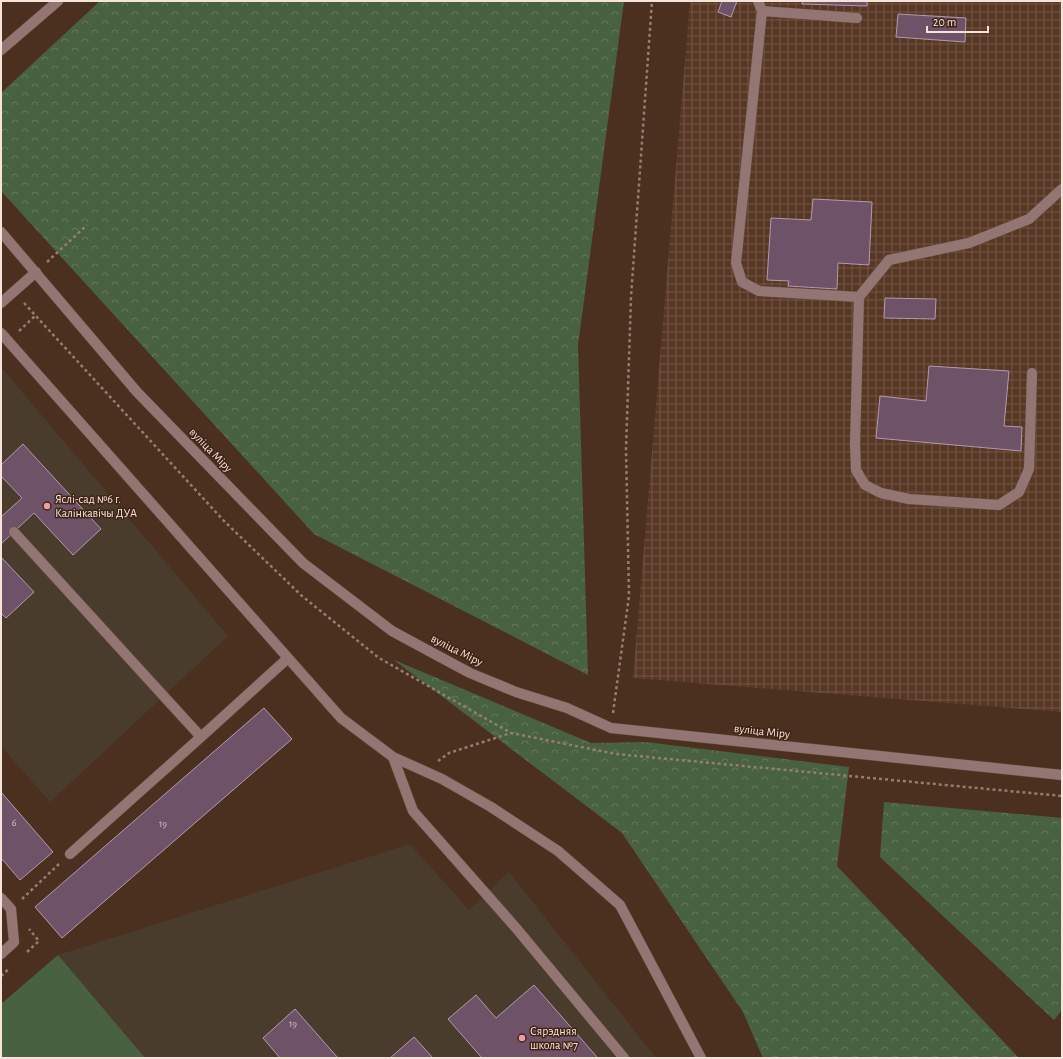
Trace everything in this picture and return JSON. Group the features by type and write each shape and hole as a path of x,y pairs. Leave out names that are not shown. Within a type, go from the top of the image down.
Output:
{"street":[{"path":"1,50 58,1"},
{"path":"758,1 762,11 736,263 742,282 759,291 859,297"},
{"path":"762,11 857,18"},
{"path":"1032,373 1029,469 1019,492 999,505 909,499 880,493 864,485 856,470 854,444 859,297 889,260 969,242 1029,219 1062,189"},
{"name":"вуліца Міру","path":"1,232 137,392 303,563 392,631 470,673 516,692 567,708 611,728 1062,776"},
{"path":"1,303 36,272"},
{"path":"1,333 341,718 393,757 442,779 491,807 558,852 620,905 701,1058"},
{"path":"14,532 201,737"},
{"path":"70,854 288,658"},
{"path":"393,757 413,811 516,928 624,1058"},
{"path":"1,898 11,909 14,942 1,954"}],"path":[{"path":"611,728 629,596 626,449 631,297 652,1"},
{"path":"36,272 87,225"},
{"path":"424,771 450,753 511,733 616,754 1062,796"},
{"path":"11,909 70,854"}],"shaded area":[{"path":"690,1 1062,1 1061,712 633,678"},
{"path":"1,367 228,636 50,802 1,746"},
{"path":"410,844 469,910 509,872 656,1058 1,1058 1,1004 58,955"}],"green space":[{"path":"100,1 624,1 578,345 588,675 314,534 1,191 1,93"},
{"path":"394,660 591,743 646,742 849,767 837,866 1018,1057 763,1058 743,1012 622,833"},
{"path":"884,802 1062,818 1062,1010 1054,1020 880,857"},
{"path":"58,955 145,1058 1,1058 1,1004"}],"building":[{"path":"722,1 737,1 731,17 718,12"},
{"path":"803,1 867,1 867,6 802,4"},
{"path":"898,14 966,18 965,42 896,37"},
{"path":"813,199 872,202 869,265 838,263 837,289 788,286 789,281 767,280 771,218 811,220"},
{"path":"885,298 936,299 935,319 884,318"},
{"path":"929,366 1009,371 1004,426 1022,427 1021,451 876,438 880,396 926,401"},
{"name":"Яслі-сад №6 г. Калінкавічы ДУА","path":"23,444 101,529 73,555 34,513 1,544 1,517 22,498 1,476 1,465"},
{"path":"1,557 34,592 6,618 1,613"},
{"path":"264,708 292,739 62,938 35,907"},
{"path":"1,792 53,852 20,880 1,858"},
{"name":"Сярэдняя школа №7","path":"534,985 597,1057 482,1058 448,1019 476,995 496,1018"},
{"path":"295,1009 338,1058 280,1058 263,1038"},
{"path":"414,1037 433,1058 390,1058"}],"place":[{"name":"Яслі-сад №6 г. Калінкавічы ДУА","path":"47,506"},
{"name":"Сярэдняя школа №7","path":"522,1038"}]}
